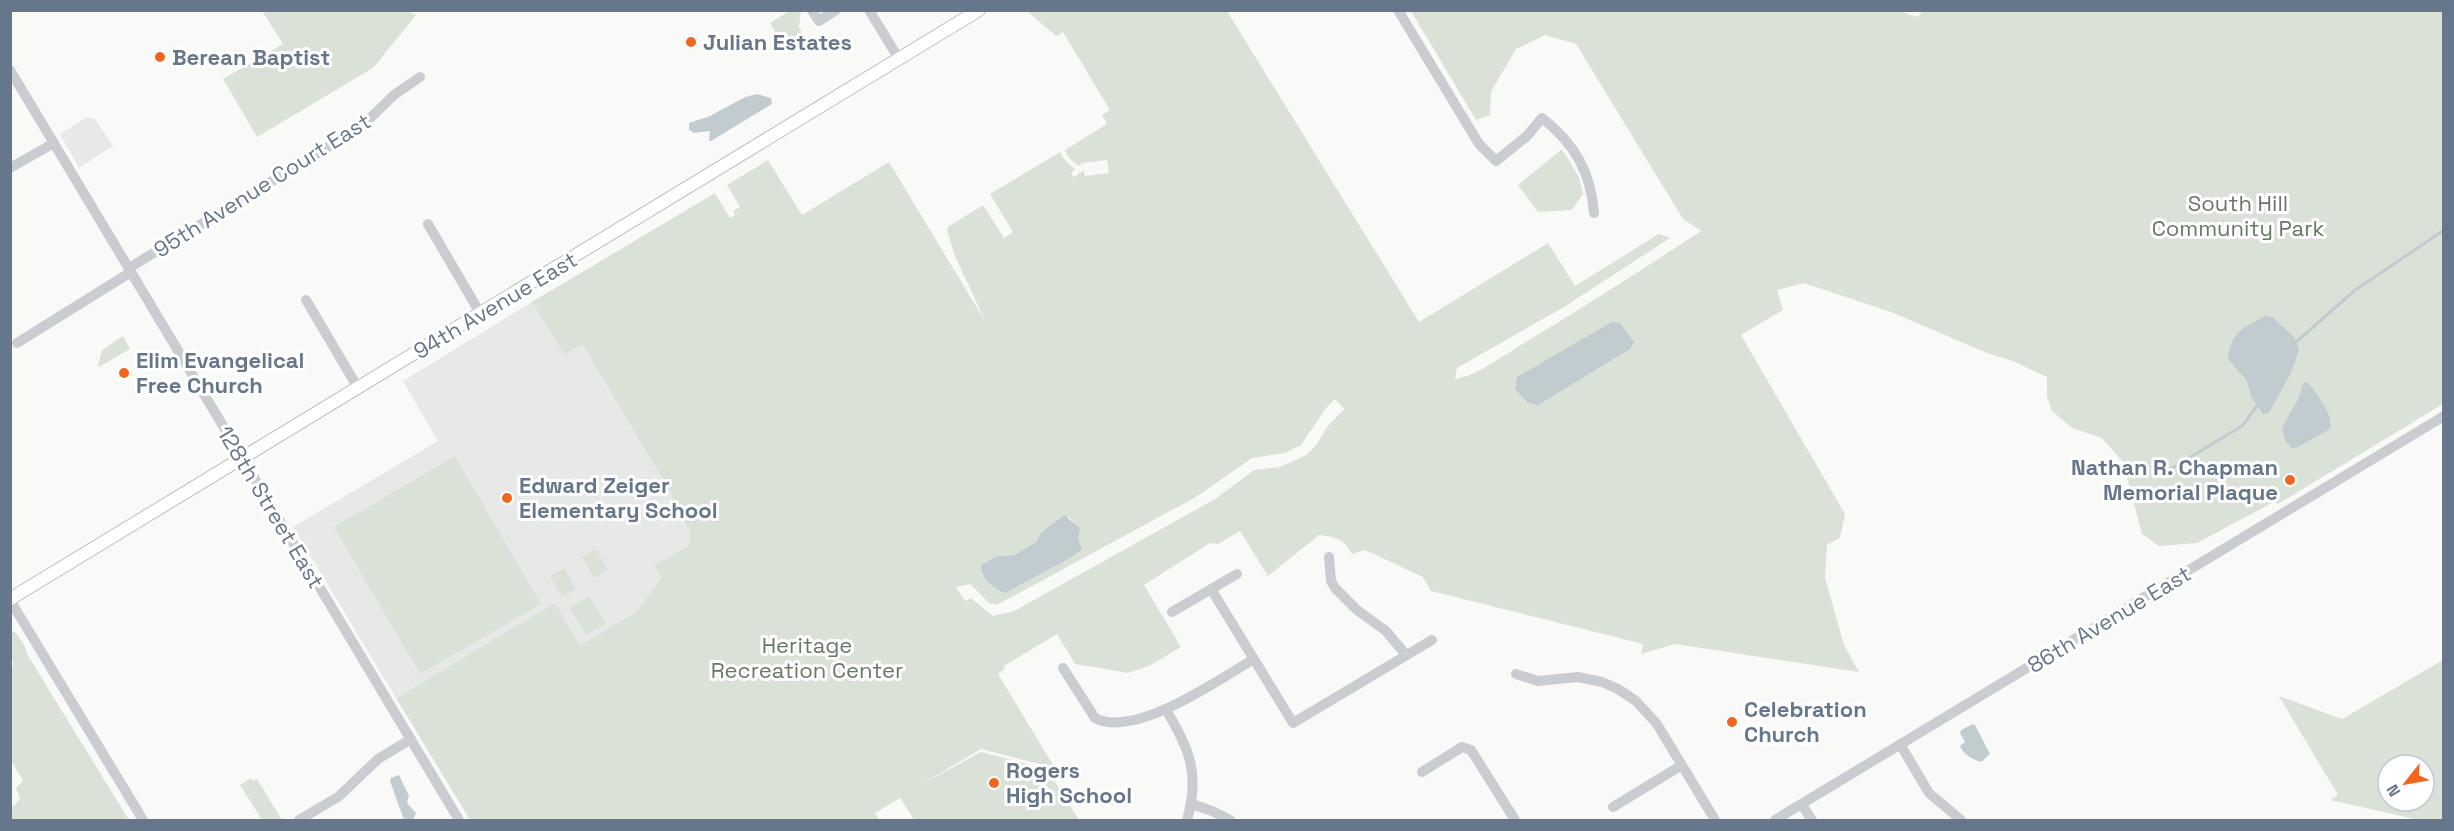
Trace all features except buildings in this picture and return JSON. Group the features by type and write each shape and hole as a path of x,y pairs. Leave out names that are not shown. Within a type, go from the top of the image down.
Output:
{"main road":[{"name":"94th Avenue East","path":"10,599 979,10"}],"street":[{"path":"812,10 819,21 836,10"},
{"path":"869,10 899,59"},
{"path":"1398,10 1479,144 1496,161 1527,136 1542,118 1556,129 1577,154 1589,182 1594,213"},
{"name":"128th Street East","path":"10,70 459,820"},
{"name":"95th Avenue Court East","path":"17,343 361,127 394,95 420,77"},
{"path":"10,168 54,143"},
{"path":"428,224 480,314"},
{"path":"306,300 358,388"},
{"name":"86th Avenue East","path":"1775,820 2444,416"},
{"path":"1329,557 1331,581 1335,588 1357,610 1386,631 1406,655"},
{"path":"1172,612 1237,574"},
{"path":"1211,589 1293,723 1432,640"},
{"path":"10,599 143,820"},
{"path":"1063,668 1090,711 1103,722 1116,724 1166,710 1254,659"},
{"path":"1516,674 1538,681 1578,677 1602,682 1618,689 1650,715 1715,820"},
{"path":"1166,710 1188,750 1193,776 1192,804 1187,820"},
{"path":"299,820 338,797 378,759 411,739"},
{"path":"1900,744 1929,793 1961,820"},
{"path":"1422,772 1462,747 1471,750 1515,820"},
{"path":"1613,807 1682,765"},
{"path":"1192,804 1230,820"},
{"path":"1802,805 1812,820"}],"shaded area":[{"path":"757,94 771,98 772,104 711,141 709,141 710,131 694,133 689,130 689,123 710,116 745,97"},
{"path":"87,117 95,119 113,146 79,168 60,134"},
{"name":"Edward Zeiger Elementary School","path":"532,302 564,355 582,344 672,495 672,501 691,533 688,546 654,565 661,578 636,612 580,645 555,604 396,698 293,527 438,441 403,381"},
{"path":"2265,316 2272,317 2295,338 2299,350 2291,373 2269,413 2263,414 2251,397 2247,381 2228,359 2235,336 2244,327"},
{"path":"1612,322 1620,323 1634,342 1630,349 1538,405 1527,402 1515,389 1517,377"},
{"path":"2306,382 2328,412 2330,429 2296,448 2291,448 2285,440 2282,429 2299,397 2302,385"},
{"path":"1064,515 1080,528 1078,539 1082,549 1070,558 1005,593 988,582 983,575 981,565 997,556 1014,555 1036,542 1041,533"},
{"path":"1973,724 1990,754 1981,762 1963,752 1960,746 1965,742 1960,733 1961,730"},
{"path":"399,775 409,796 407,803 416,813 413,820 404,820 390,781 391,778"}],"green space":[{"path":"405,10 416,15 373,68 257,137 223,79 283,44 262,11"},
{"path":"791,10 801,11 799,27 803,35 786,51 770,23"},
{"path":"1897,10 1917,17 1924,10 2443,11 2443,404 2278,504 2274,502 2197,543 2159,546 2142,534 2123,462 2102,438 2072,428 2052,411 2047,397 2047,377 1891,312 1804,283 1777,290 1783,310 1741,335 1845,514 1840,538 1827,545 1825,578 1844,645 1859,672 1675,644 1641,654 1643,644 1431,591 1423,577 1365,550 1352,554 1343,542 1319,535 1268,576 1240,531 1218,544 1210,543 1144,585 1181,647 1149,666 1128,673 1075,664 1057,634 1004,666 1005,669 998,674 1055,768 981,749 922,784 981,752 1047,769 1079,820 914,820 900,798 875,813 879,820 470,820 396,698 555,603 580,645 636,612 661,578 654,565 688,546 691,533 672,501 672,495 582,344 564,355 532,302 715,193 730,218 735,215 733,211 740,207 727,185 768,160 802,215 889,162 985,321 955,256 947,230 949,226 983,205 1004,238 1013,232 990,194 1060,152 1066,162 1075,169 1071,174 1074,177 1084,170 1085,176 1109,173 1107,160 1083,163 1078,166 1069,158 1065,150 1107,124 1102,115 1110,110 1063,32 1056,36 1027,11 1227,11 1419,322 1548,243 1575,286 1659,234 1670,238 1564,307 1457,368 1455,379 1491,364 1701,231 1683,219 1576,44 1545,35 1516,49 1491,92 1490,115 1476,120 1411,11","holes":["1335,399 1344,409 1306,455 1280,467 1254,470 1215,499 1014,611 993,616 971,598 965,601 956,587 970,584 989,603 997,605 1196,497 1252,458 1285,453 1301,445 1326,408","1069,517 1076,526 1078,539 981,565 997,556 1014,555 1036,542 1041,533"]},
{"path":"1562,149 1579,177 1583,194 1572,210 1538,212 1518,185"},
{"path":"123,336 130,349 99,367 102,350"},
{"path":"455,456 541,604 420,674 334,527"},
{"path":"596,549 608,570 594,578 582,557"},
{"path":"564,568 576,589 562,597 550,576"},
{"path":"589,596 606,623 586,635 569,608"},
{"path":"11,630 21,640 27,654 129,820 11,820 11,805 14,806 20,798 16,788 23,781 11,760 10,670 14,664 11,658"},
{"path":"2443,660 2443,820 2419,820 2388,813 2436,813 2436,753 2376,753 2376,810 2330,800 2338,795 2279,696 2342,719"},
{"path":"251,778 253,781 257,779 282,820 262,820 240,785"}],"waterway":[{"path":"2295,343 2354,291 2444,230"},
{"path":"2169,470 2242,426 2258,405"}],"place":[{"name":"Julian Estates","path":"691,42"},
{"name":"Berean Baptist","path":"160,57"},
{"name":"Elim Evangelical Free Church","path":"124,373"},
{"name":"Nathan R. Chapman Memorial Plaque","path":"2290,480"},
{"name":"Edward Zeiger Elementary School","path":"507,498"},
{"name":"Celebration Church","path":"1732,722"},
{"name":"Rogers High School","path":"994,783"}],"park label":[{"name":"South Hill Community Park","path":"2238,216"},
{"name":"Heritage Recreation Center","path":"807,658"}]}
